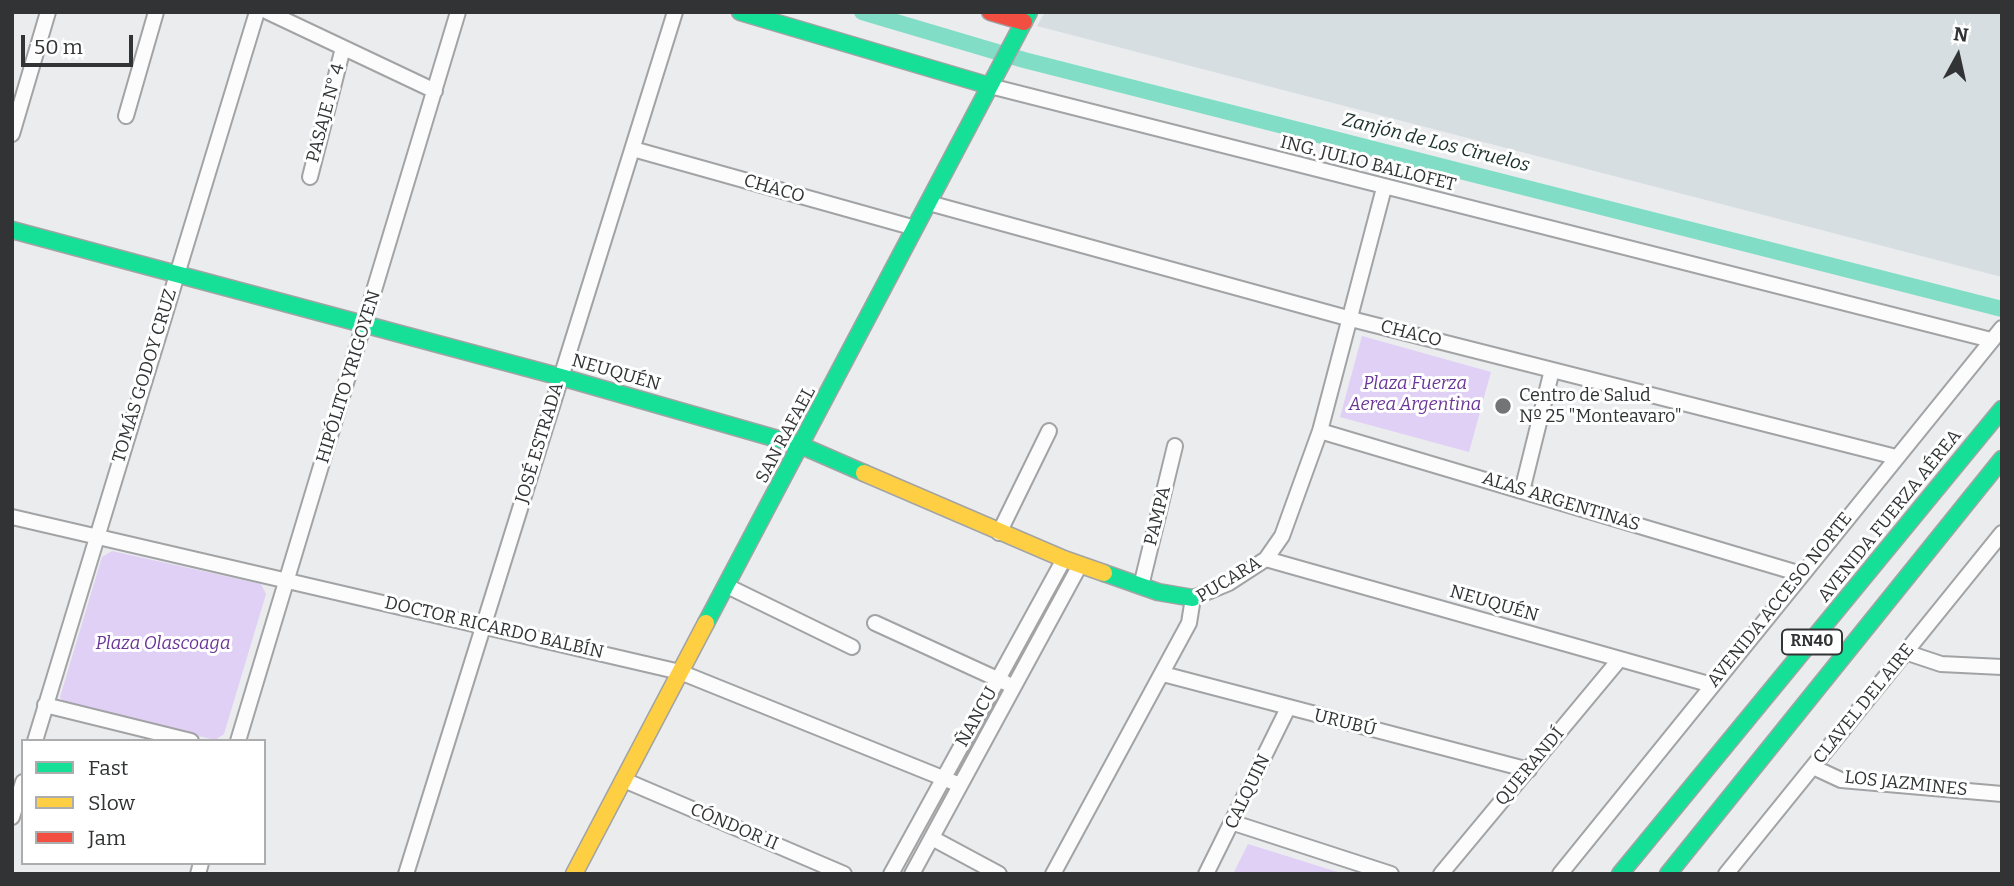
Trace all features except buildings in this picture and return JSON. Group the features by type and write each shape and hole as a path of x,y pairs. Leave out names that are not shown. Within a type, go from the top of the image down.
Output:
{"main road":[{"name":"ING. JULIO BALLOFET","path":"740,12 993,80"},
{"path":"990,12 1024,23"},
{"name":"SAN RAFAEL","path":"574,874 1024,23"},
{"name":"NEUQUÉN","path":"12,230 561,377 802,446 999,533 1072,562 1141,586 1193,598"},
{"name":"AVENIDA FUERZA AÉREA","path":"1620,874 2002,410"},
{"name":"RN40","path":"1668,874 2002,459"}],"street":[{"path":"12,134 48,12"},
{"path":"126,116 156,12"},
{"name":"TOMÁS GODOY CRUZ","path":"36,739 95,536 257,12"},
{"path":"268,12 435,91"},
{"name":"HIPÓLITO YRIGOYEN","path":"239,739 458,12"},
{"name":"JOSÉ ESTRADA","path":"406,874 675,12"},
{"name":"PASAJE N° 4","path":"310,177 343,48"},
{"name":"ING. JULIO BALLOFET","path":"993,80 1384,188 1991,340"},
{"name":"CHACO","path":"633,149 915,228"},
{"name":"PUCARA","path":"1053,874 1189,623 1193,598 1229,583 1266,559 1293,513 1320,431 1384,188"},
{"name":"CHACO","path":"929,203 1351,319 1896,457"},
{"name":"AVENIDA ACCESO NORTE","path":"1560,874 2002,328"},
{"path":"1522,491 1552,370"},
{"path":"999,533 1049,431"},
{"name":"ALAS ARGENTINAS","path":"1320,431 1801,574"},
{"name":"PAMPA","path":"1141,586 1175,446"},
{"name":"DOCTOR RICARDO BALBÍN","path":"12,517 680,672 960,785"},
{"name":"CLAVEL DEL AIRE","path":"1726,874 2002,533"},
{"name":"NEUQUÉN","path":"1266,559 1712,685"},
{"name":"ÑANCU","path":"891,874 998,679 1072,562"},
{"name":"ÑANCU","path":"912,874 1014,687 1072,562"},
{"path":"727,586 852,647"},
{"path":"875,622 1014,687"},
{"path":"1906,652 1941,664 2002,667"},
{"name":"QUERANDÍ","path":"1441,874 1619,660"},
{"name":"URUBÚ","path":"1163,674 1529,770"},
{"path":"45,705 183,739"},
{"name":"CALQUIN","path":"1206,874 1234,823 1289,708"},
{"name":"LOS JAZMINES","path":"1813,767 1841,779 2002,794"},
{"name":"CÓNDOR II","path":"624,780 844,874"},
{"path":"12,817 21,788"},
{"path":"1234,823 1391,874"},
{"path":"932,838 999,874"}],"shaded area":[{"path":"1045,12 2002,12 2002,277 1037,26"}],"green space":[{"name":"Plaza Fuerza Aerea Argentina","path":"1362,336 1491,372 1469,452 1340,417"},
{"name":"Plaza Olascoaga","path":"112,551 261,584 266,594 224,734 216,739 64,703 60,697 102,557"},
{"path":"1248,844 1344,874 1233,874"}],"waterway":[{"name":"Zanjón de Los Ciruelos","path":"862,12 1024,60 2002,309"}],"traffic: fast":[{"path":"740,12 990,86"},
{"path":"706,623 1029,12"},
{"path":"12,230 561,377 802,446 864,473"},
{"path":"1620,874 2002,409"},
{"path":"1668,874 2002,459"},
{"path":"1104,573 1158,592 1193,598"}],"traffic: slow":[{"path":"864,473 1064,559 1104,573"},
{"path":"574,874 706,623"}],"traffic: jam":[{"path":"990,12 1024,22"}],"place":[{"name":"Centro de Salud Nº 25 \"Monteavaro\"","path":"1503,406"}]}
